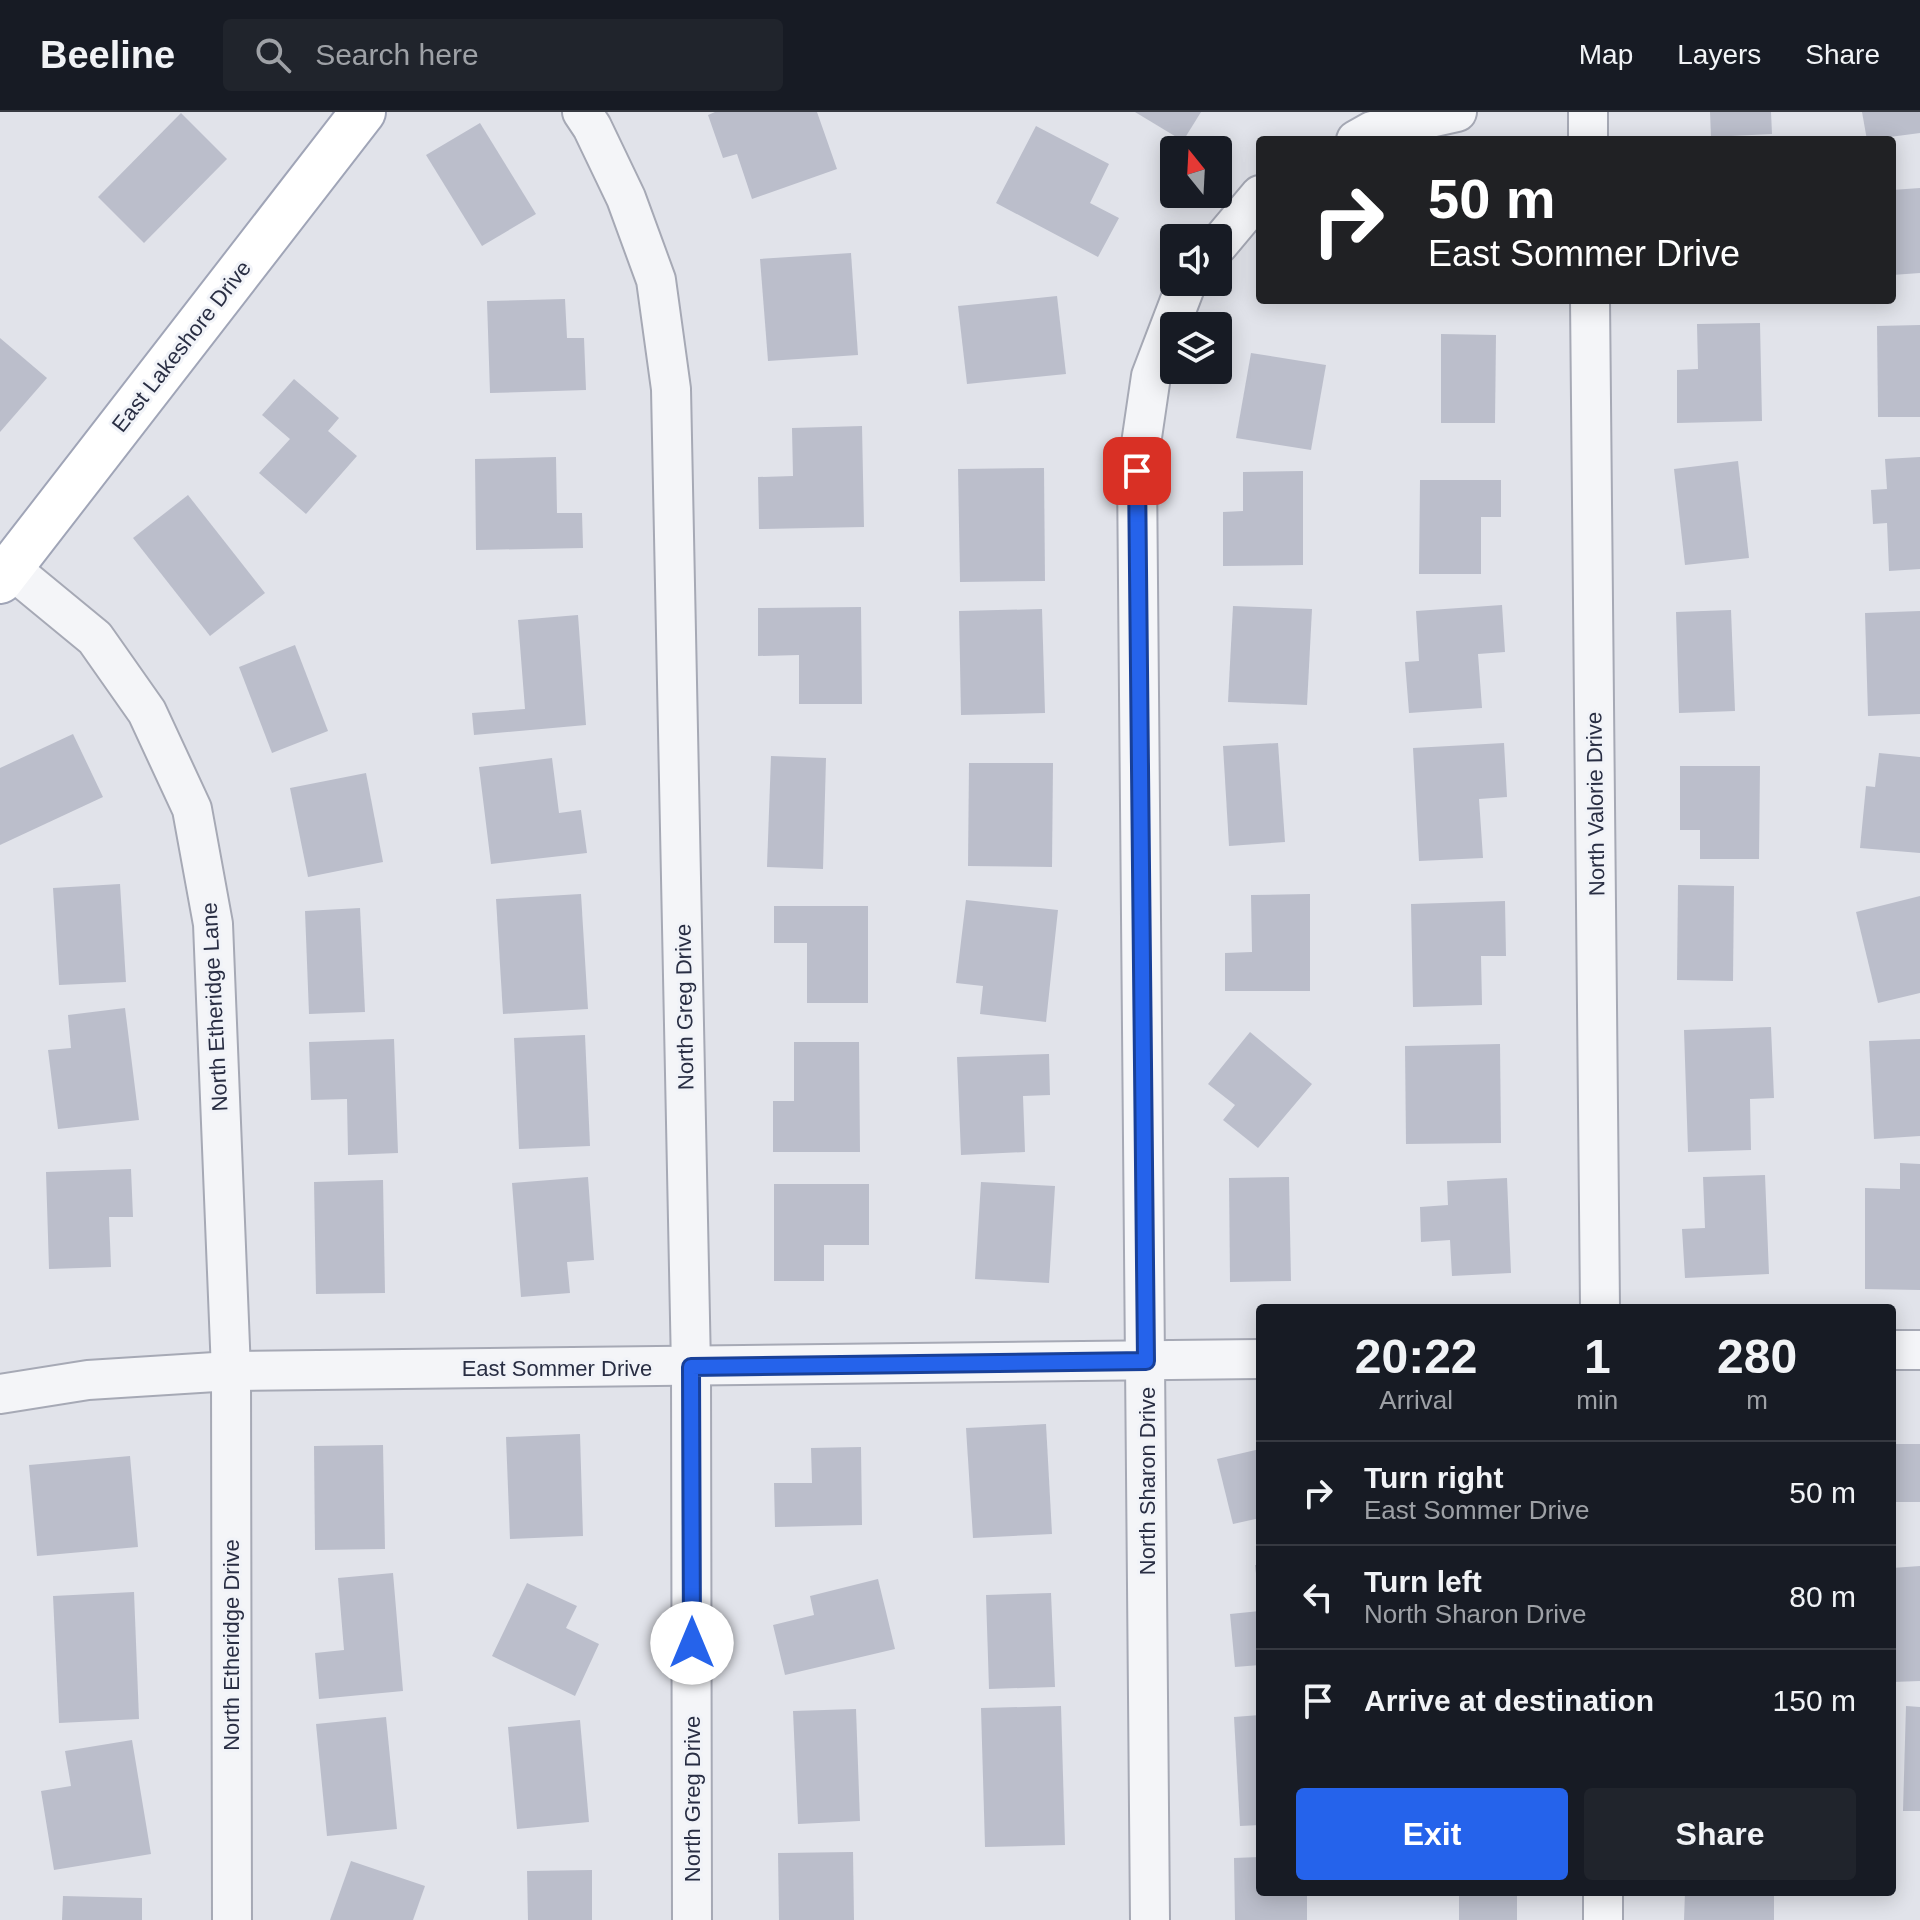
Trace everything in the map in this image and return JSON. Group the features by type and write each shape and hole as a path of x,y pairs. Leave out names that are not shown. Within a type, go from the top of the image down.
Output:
{"main road":[{"name":"East Lakeshore Drive","path":"5,574 363,112"}],"street":[{"name":"North Greg Drive","path":"582,112 626,198 656,280 671,389 691,1367 692,1920"},
{"path":"1363,136 1372,131 1457,112"},
{"path":"1588,112 1588,136"},
{"path":"1232,228 1256,200"},
{"name":"North Sharon Drive","path":"1150,1920 1137,471 1151,376 1182,296"},
{"name":"North Valorie Drive","path":"1590,304 1600,1304"},
{"name":"North Etheridge Lane","path":"5,574 95,638 147,712 192,809 213,924 231,1371"},
{"path":"1896,1350 1920,1350"},
{"name":"East Sommer Drive","path":"0,1394 88,1380 231,1371 1256,1359"},
{"name":"North Etheridge Drive","path":"231,1371 232,1920"},
{"path":"1603,1896 1603,1920"}],"building":[{"path":"715,112 817,112 837,169 752,199 737,154 723,158 708,115"},
{"path":"1135,112 1201,112 1186,136 1175,136"},
{"path":"1710,112 1771,112 1772,134 1711,136"},
{"path":"1862,112 1920,112 1920,133 1866,136"},
{"path":"181,113 227,159 144,243 98,197"},
{"path":"480,123 536,214 482,246 426,155"},
{"path":"1036,126 1109,164 1090,203 1119,218 1098,257 996,203"},
{"path":"1920,188 1920,273 1896,275 1896,190"},
{"path":"851,253 858,355 768,361 760,259"},
{"path":"1057,296 1066,374 967,384 958,306"},
{"path":"565,299 567,338 584,338 586,390 490,393 487,301"},
{"path":"1760,323 1762,421 1677,423 1677,370 1698,369 1697,324"},
{"path":"1920,325 1920,417 1878,417 1877,326"},
{"path":"1441,334 1496,335 1495,423 1441,423"},
{"path":"0,338 47,378 0,432"},
{"path":"1251,353 1326,365 1311,450 1236,438"},
{"path":"294,379 339,418 328,431 357,456 306,514 259,473 290,439 262,415"},
{"path":"862,426 864,527 759,529 758,477 793,476 792,428"},
{"path":"556,457 557,513 582,513 583,548 476,550 475,459"},
{"path":"1920,457 1920,569 1889,571 1887,523 1873,524 1871,490 1887,489 1885,459"},
{"path":"1738,461 1749,558 1685,565 1674,469"},
{"path":"1044,468 1045,581 960,582 958,469"},
{"path":"1303,471 1303,565 1223,566 1223,512 1243,511 1243,472"},
{"path":"1420,480 1501,480 1501,517 1481,517 1481,574 1419,574"},
{"path":"188,495 265,593 210,636 133,538"},
{"path":"1502,605 1505,652 1478,654 1482,708 1409,713 1405,662 1419,661 1416,611"},
{"path":"1233,606 1312,609 1307,705 1228,702"},
{"path":"861,607 862,704 799,704 799,655 758,656 758,608"},
{"path":"1042,609 1045,713 961,715 959,611"},
{"path":"1731,610 1735,711 1679,713 1676,612"},
{"path":"1920,611 1920,714 1868,716 1865,613"},
{"path":"578,615 586,725 474,735 472,713 525,709 518,620"},
{"path":"295,645 328,731 272,753 239,667"},
{"path":"73,734 103,797 0,845 0,768"},
{"path":"1278,743 1285,842 1229,846 1223,746"},
{"path":"1504,743 1507,797 1479,799 1483,858 1419,861 1413,748"},
{"path":"1879,753 1920,757 1920,853 1860,848 1866,786 1875,787"},
{"path":"771,756 826,758 823,869 767,867"},
{"path":"552,758 559,813 581,810 587,853 491,864 479,767"},
{"path":"969,763 1053,763 1052,867 968,866"},
{"path":"1680,766 1760,766 1759,859 1700,859 1700,830 1680,830"},
{"path":"366,773 383,862 308,877 290,788"},
{"path":"120,884 126,982 59,985 53,888"},
{"path":"1678,885 1734,886 1733,981 1677,980"},
{"path":"581,894 588,1009 503,1014 496,899"},
{"path":"1310,894 1310,991 1225,991 1225,953 1252,952 1251,895"},
{"path":"1920,896 1920,993 1878,1003 1856,912"},
{"path":"966,900 1058,910 1046,1022 980,1014 983,986 956,983"},
{"path":"1505,901 1506,956 1481,956 1482,1005 1413,1007 1411,904"},
{"path":"774,906 868,906 868,1003 807,1003 807,943 774,943"},
{"path":"360,908 365,1012 309,1014 305,911"},
{"path":"125,1008 139,1120 58,1129 48,1050 71,1048 68,1015"},
{"path":"1771,1027 1774,1098 1750,1099 1751,1150 1688,1152 1684,1030"},
{"path":"1250,1032 1312,1084 1258,1148 1223,1120 1235,1105 1208,1084"},
{"path":"585,1035 590,1146 519,1149 514,1038"},
{"path":"394,1039 398,1153 348,1155 347,1099 311,1100 309,1042"},
{"path":"1920,1039 1920,1136 1874,1139 1869,1041"},
{"path":"794,1042 859,1042 860,1152 773,1152 773,1101 794,1101"},
{"path":"1500,1044 1501,1143 1406,1144 1405,1046"},
{"path":"1049,1054 1050,1095 1023,1096 1025,1152 961,1155 957,1057"},
{"path":"1900,1163 1920,1164 1920,1290 1865,1289 1865,1188 1900,1189"},
{"path":"131,1169 133,1217 109,1217 111,1267 49,1269 46,1172"},
{"path":"1765,1175 1769,1274 1685,1278 1682,1229 1705,1228 1703,1177"},
{"path":"588,1177 594,1260 567,1262 570,1293 521,1297 512,1183"},
{"path":"1289,1177 1291,1281 1230,1282 1229,1178"},
{"path":"1507,1178 1511,1273 1452,1276 1450,1240 1421,1242 1420,1207 1448,1205 1447,1181"},
{"path":"383,1180 385,1293 316,1294 314,1182"},
{"path":"981,1182 1055,1186 1049,1283 975,1279"},
{"path":"774,1184 869,1184 869,1245 824,1245 824,1281 774,1281"},
{"path":"1046,1424 1052,1534 973,1538 966,1428"},
{"path":"580,1434 583,1536 510,1539 506,1437"},
{"path":"1896,1444 1920,1444 1920,1502 1896,1502"},
{"path":"383,1445 385,1549 315,1550 314,1446"},
{"path":"861,1447 862,1525 775,1527 774,1483 812,1483 811,1448"},
{"path":"1256,1450 1256,1519 1233,1524 1217,1459"},
{"path":"130,1456 138,1547 37,1556 29,1465"},
{"path":"1920,1566 1920,1681 1896,1682 1896,1568"},
{"path":"393,1573 403,1691 319,1699 315,1653 344,1650 338,1578"},
{"path":"878,1579 895,1649 785,1675 773,1625 814,1615 810,1596"},
{"path":"527,1583 577,1606 566,1628 599,1644 575,1696 492,1656"},
{"path":"134,1592 139,1719 59,1723 53,1596"},
{"path":"1051,1593 1055,1687 989,1689 986,1595"},
{"path":"1256,1611 1256,1665 1235,1667 1230,1614"},
{"path":"1061,1706 1065,1845 985,1847 981,1708"},
{"path":"1906,1706 1920,1707 1920,1811 1903,1811"},
{"path":"856,1709 860,1821 798,1824 793,1711"},
{"path":"1256,1715 1256,1825 1240,1826 1234,1717"},
{"path":"386,1717 397,1829 327,1836 316,1724"},
{"path":"580,1720 589,1822 517,1829 508,1727"},
{"path":"132,1740 151,1854 54,1870 41,1791 71,1786 65,1751"},
{"path":"853,1852 854,1920 779,1920 778,1853"},
{"path":"1256,1857 1256,1896 1307,1896 1307,1920 1235,1920 1234,1858"},
{"path":"351,1861 425,1886 413,1920 330,1920"},
{"path":"592,1870 592,1920 528,1920 527,1871"},
{"path":"63,1896 142,1898 142,1920 62,1920"},
{"path":"1459,1896 1517,1896 1517,1920 1459,1920"},
{"path":"1685,1896 1774,1896 1774,1920 1684,1920"}],"route":[{"path":"692,1643 691,1367 1146,1361 1137,471"}]}
